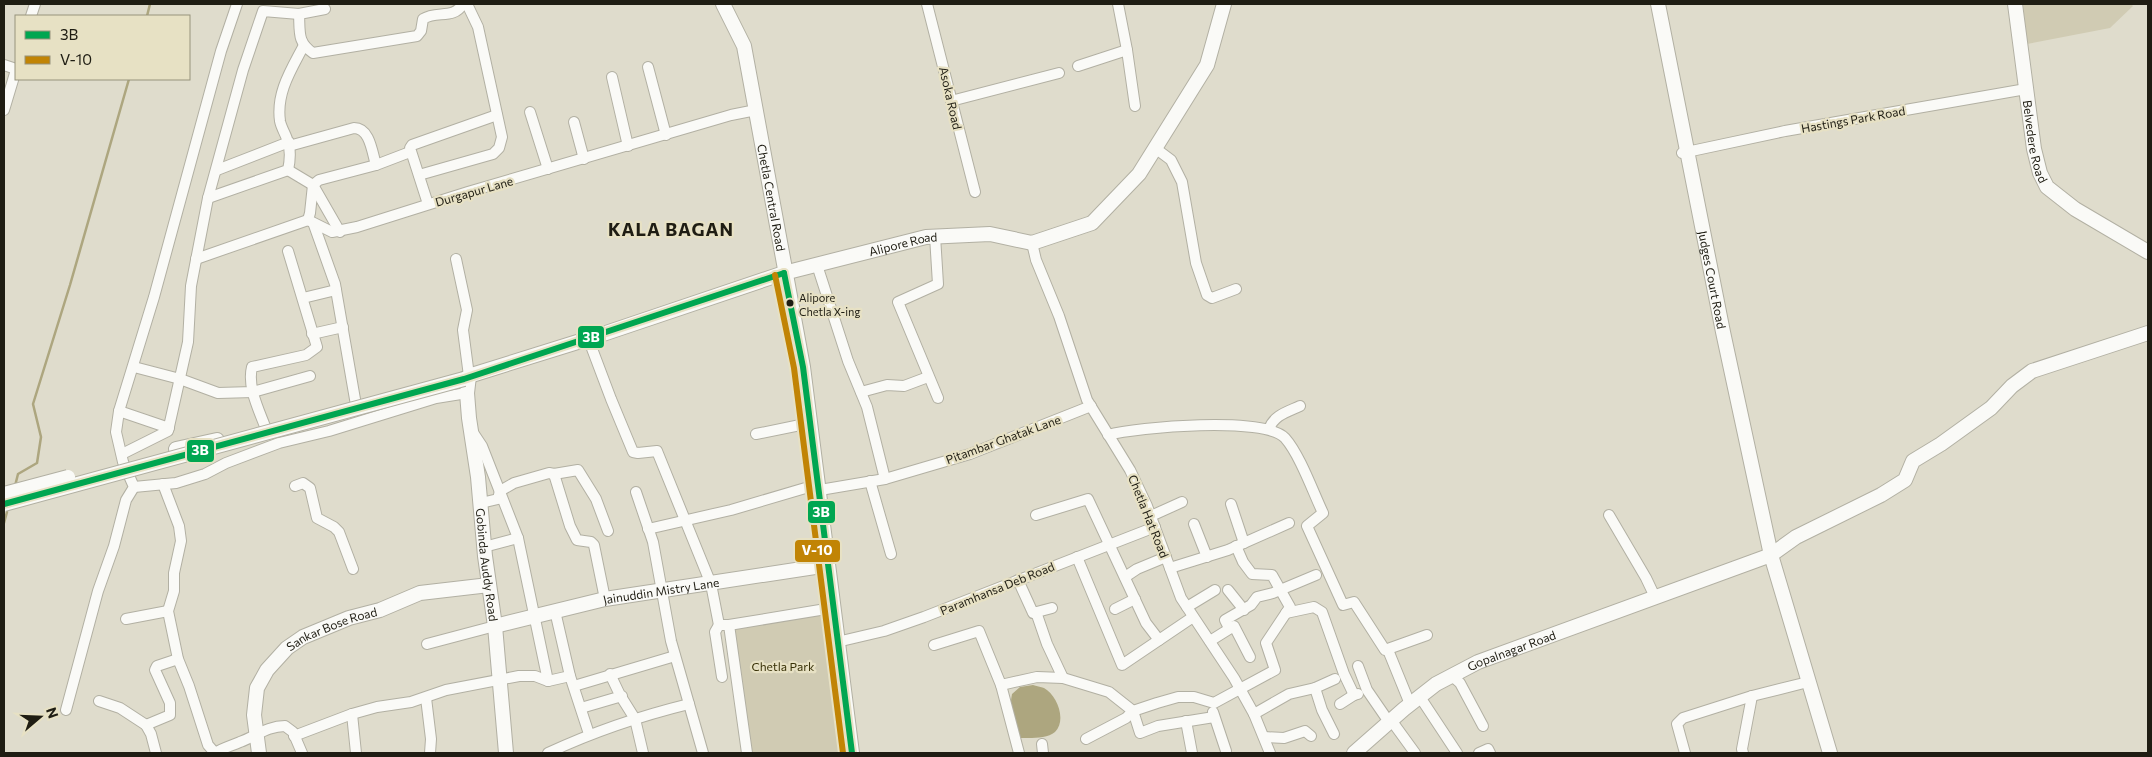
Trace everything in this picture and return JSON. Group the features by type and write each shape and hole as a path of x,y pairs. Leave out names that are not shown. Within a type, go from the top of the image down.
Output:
{"main road":[{"name":"Chetla Central Road","path":"723,4 742,39 803,367 819,487 832,608 852,753"},
{"path":"1032,243 1092,223 1139,174 1207,65 1224,4"},
{"path":"1658,4 1684,135 1680,145 1684,152 1709,296 1768,556 1824,753"},
{"name":"Belvedere Road","path":"2015,4 2034,149 2040,173 2047,187 2075,209 2148,252"},
{"name":"Alipore Road","path":"4,504 465,377 784,273 926,236 990,234 1032,243"},
{"name":"Gopalnagar Road","path":"1354,753 1436,684 1478,662 1768,556 1796,537 1881,495 1905,480 1913,462 1942,444 1990,408 2012,386 2032,371 2148,332"},
{"name":"Alipore Road","path":"4,494 465,377"},
{"name":"Gobinda Auddy Road","path":"465,377 495,626 506,753"},
{"path":"1768,556 1830,753"},
{"name":"Jainuddin Mistry Lane","path":"495,626 606,600 828,565"},
{"name":"Sankar Bose Road","path":"259,753 254,715 257,688 267,670 287,648 303,637 348,618 380,610 420,593 489,585"}],"street":[{"path":"134,487 123,462 116,432 119,410 134,367 221,51 237,4"},
{"path":"299,14 300,37 303,47 313,53 409,39 417,36 421,31 423,19 428,15 448,15 455,12 463,4"},
{"path":"419,175 493,154 498,148 502,137 478,27 466,4"},
{"name":"Asoka Road","path":"927,4 975,192"},
{"path":"1118,4 1135,106"},
{"path":"122,454 168,431 169,428 188,342 191,286 208,198 243,70 262,10 299,14 325,9"},
{"path":"288,170 290,160 289,144 280,123 279,110 282,89 303,47"},
{"path":"1078,66 1127,50"},
{"path":"648,67 666,135"},
{"path":"4,110 15,72"},
{"path":"951,101 1059,73"},
{"path":"612,77 628,146"},
{"name":"Hastings Park Road","path":"1684,152 1785,131 2026,89"},
{"name":"Durgapur Lane","path":"340,232 584,158 731,115 756,110"},
{"path":"530,112 548,169"},
{"path":"428,204 410,152 412,145 497,115"},
{"path":"574,122 584,158"},
{"path":"216,170 289,144 354,128 360,128 365,131 376,165"},
{"path":"1155,148 1171,160 1182,182 1196,263 1207,295 1212,298 1236,289"},
{"path":"356,405 336,290 311,222 313,185 319,180 376,165 410,152"},
{"path":"208,198 288,170"},
{"path":"196,259 311,222 332,232 340,232 313,185 288,170"},
{"path":"935,236 938,284 898,302 938,398"},
{"name":"Chetla Hat Road","path":"1032,243 1036,260 1091,406 1130,470 1155,527 1181,598 1210,640 1254,714 1264,737 1266,753"},
{"path":"266,429 253,392 250,374 252,367 306,355 317,347 288,251"},
{"path":"456,259 467,310 463,330 465,377"},
{"path":"817,265 848,361 867,407 885,479"},
{"path":"302,298 336,290"},
{"path":"312,334 343,327"},
{"path":"588,338 610,399 633,452 638,454 656,450 711,584 724,625 746,753"},
{"path":"134,367 218,393 253,392 310,376"},
{"path":"861,392 887,385 904,386 928,377"},
{"path":"134,487 164,484 205,474 226,463 279,443 329,431 436,398 467,393"},
{"name":"Pitambar Ghatak Lane","path":"648,529 819,487 885,479 970,454 1091,406"},
{"path":"1269,430 1272,422 1279,415 1300,406"},
{"path":"119,410 169,428"},
{"path":"756,434 810,423"},
{"path":"1108,435 1124,431 1155,428 1216,425 1269,430 1284,437 1295,454 1322,513 1307,526 1343,605 1354,602 1385,650 1388,650 1415,700 1457,753"},
{"path":"472,430 482,446 510,513 518,538 548,681"},
{"path":"481,503 498,499 500,492 514,483 549,473 554,474 578,470 596,499 608,531"},
{"path":"554,474 566,513 577,540 590,542 594,546 606,600"},
{"path":"870,481 891,554"},
{"path":"295,486 303,483 310,488 317,518 334,526 339,532 353,569"},
{"path":"164,484 179,526 181,541 174,574 174,591 168,611 178,659 208,745 215,753 225,746 240,742 257,733 278,726 285,726 294,736 302,753"},
{"path":"66,710 98,591 114,546 126,500 134,487"},
{"path":"636,492 658,568 675,656 703,753"},
{"path":"1036,515 1088,499 1146,623 1159,640"},
{"path":"1150,516 1182,502"},
{"path":"1086,739 1126,718 1133,711 1178,697 1194,697 1210,703 1275,670 1266,643 1290,607 1272,575 1252,574 1243,562 1231,504"},
{"path":"1609,514 1655,597"},
{"path":"1194,524 1207,557"},
{"path":"1170,568 1207,557 1289,524"},
{"name":"Paramhansa Deb Road","path":"837,642 884,631 1155,527"},
{"path":"484,547 518,538"},
{"path":"1077,557 1122,665 1194,617"},
{"path":"1125,578 1137,569 1166,557"},
{"path":"1229,628 1226,620 1244,610 1257,597 1316,575"},
{"path":"1018,580 1032,613 1052,608"},
{"path":"1187,607 1216,590"},
{"path":"1228,590 1244,610"},
{"path":"1114,609 1135,599"},
{"path":"722,677 715,632 724,625 832,608"},
{"path":"1286,613 1314,608 1322,612 1344,674 1354,694"},
{"path":"126,619 168,611"},
{"path":"555,612 572,681 589,734"},
{"path":"1036,612 1063,678"},
{"path":"427,644 495,626"},
{"path":"1210,640 1234,626 1250,657"},
{"path":"934,645 979,631 1001,685 1019,753"},
{"path":"1388,650 1427,635"},
{"path":"294,736 352,714 426,698 446,690 519,676 535,676 548,681 572,681 610,674 675,656"},
{"path":"146,725 170,715 170,703 155,670 157,666 178,659"},
{"path":"1358,666 1368,692 1415,753"},
{"path":"610,674 635,719 643,753"},
{"path":"1452,676 1460,683 1483,726"},
{"path":"1001,685 1037,677 1063,678 1109,692 1133,711 1140,733 1158,726 1214,717"},
{"path":"1254,714 1289,694 1315,688 1335,679"},
{"path":"1685,753 1678,733 1677,724 1679,720 1752,696 1804,682"},
{"path":"1315,688 1322,710 1334,734"},
{"path":"1340,704 1354,694 1368,692"},
{"path":"580,708 622,696 620,695"},
{"path":"1743,753 1742,749 1752,696"},
{"path":"426,698 432,739 430,753"},
{"path":"99,701 120,708 146,725 151,734 154,753"},
{"path":"1210,703 1224,753"},
{"path":"548,753 589,734 689,704"},
{"path":"352,714 356,753"},
{"path":"1186,722 1192,753"},
{"path":"1264,737 1284,738 1305,731 1311,736"},
{"path":"1479,753 1488,749 1490,753"}],"green space":[{"path":"2023,4 2131,4 2133,6 2110,28 2027,44"},
{"name":"Chetla Park","path":"822,610 840,753 750,753 731,627"}],"shaded area":[{"path":"1033,685 1044,688 1053,696 1059,708 1059,727 1048,736 1021,738 1011,717 1012,694 1020,687"}],"waterway":[{"path":"147,15 150,4"},
{"path":"15,486 18,474 37,463 41,437 33,404 70,285 129,80"},
{"path":"4,523 7,512"}],"transit line":[{"name":"3B","path":"784,273 803,367 852,753"},
{"name":"3B","path":"4,504 464,379 784,273"},
{"name":"V-10","path":"775,275 794,368 843,753"}],"place":[{"name":"Alipore Chetla X-ing","path":"790,303"}],"district":[{"name":"KALA BAGAN","path":"671,229"}]}
